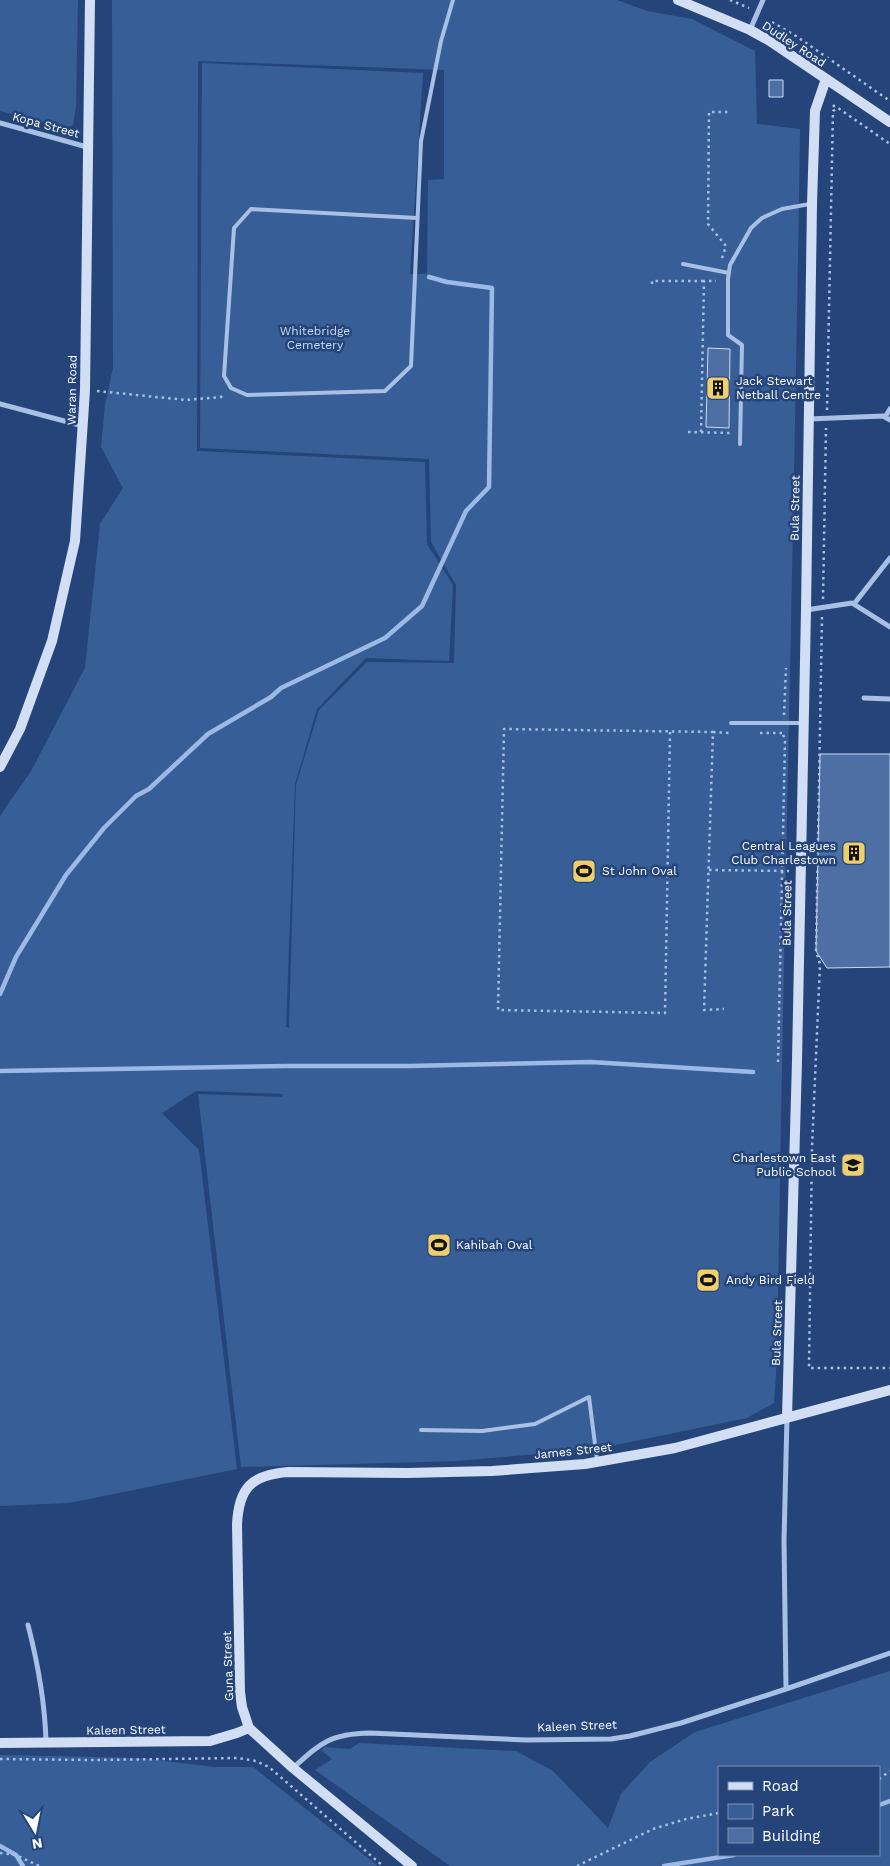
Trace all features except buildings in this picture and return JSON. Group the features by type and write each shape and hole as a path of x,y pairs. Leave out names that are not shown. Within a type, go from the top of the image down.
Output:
{"street":[{"name":"Waran Road","path":"0,767 20,729 52,641 75,541 85,390 90,0"},
{"name":"Dudley Road","path":"678,0 750,30 770,41 890,122"},
{"path":"750,30 763,0"},
{"name":"Bula Street","path":"786,1689 784,1541 797,1051 812,204 816,111 826,79"},
{"name":"Kopa Street","path":"0,123 87,146"},
{"path":"0,404 84,426"},
{"path":"808,419 877,416 888,419 890,409"},
{"path":"854,604 890,558"},
{"path":"806,610 852,603 890,626"},
{"path":"864,698 890,700"},
{"name":"James Street","path":"252,1482 270,1473 288,1472 492,1471 598,1463 675,1448 890,1390"},
{"name":"Guna Street","path":"249,1728 242,1707 240,1692 237,1524 241,1498 252,1482"},
{"path":"28,1624 40,1672 46,1722 46,1744"},
{"name":"Kaleen Street","path":"293,1768 323,1743 347,1734 370,1733 526,1740 612,1739 630,1736 681,1723 890,1653"},
{"path":"249,1728 293,1768 412,1866"},
{"name":"Kaleen Street","path":"0,1743 210,1741 249,1728"}],"lane":[{"path":"417,218 251,208 234,228 224,376 231,388 247,395 385,391 411,366 421,141 441,41 453,0"},
{"path":"740,444 742,345 728,335 730,265 750,228 762,218 782,209 812,204"},
{"path":"683,264 729,273"},
{"path":"731,723 803,723"},
{"path":"421,1430 482,1431 535,1424 589,1397 598,1463"}],"path":[{"path":"730,0 748,8"},
{"path":"772,22 796,36 890,101"},
{"path":"833,105 836,109 838,108 890,144"},
{"path":"836,109 833,111 832,116 833,156 816,951 820,964 812,1147 809,1368 890,1368"},
{"path":"721,260 726,246 708,224 709,112 729,112"},
{"path":"652,284 652,280 716,281"},
{"path":"701,432 704,281"},
{"path":"85,390 186,400 220,397 231,388"},
{"path":"688,432 741,433"},
{"path":"784,722 786,668"},
{"path":"670,732 665,1013 498,1010 504,729 713,732 704,1010 724,1009"},
{"path":"778,1062 785,741 783,734"},
{"path":"709,870 800,871"},
{"path":"0,1758 94,1760 238,1758 256,1761 269,1767 383,1866"},
{"path":"577,1866 653,1828 718,1813"},
{"path":"0,1853 16,1855 39,1866"}],"green space":[{"path":"0,0 78,0 76,106 73,125 65,128 0,111"},
{"name":"Whitebridge Cemetery","path":"112,0 617,0 647,11 692,19 755,51 757,124 800,129 777,1360 774,1403 747,1418 596,1449 457,1461 241,1467 198,1094 282,1097 283,1094 196,1091 162,1113 199,1150 237,1469 69,1503 0,1506 0,816 31,771 85,668 100,524 123,488 101,447 105,405 113,368","holes":["198,61 444,70 444,179 428,180 427,274 410,274 423,73 202,63 200,448 429,459 431,542 456,585 454,663 367,662 319,710 296,785 289,1028 286,1027 295,784 317,709 366,658 449,661 453,585 427,544 425,462 197,451"]},
{"path":"890,1671 890,1866 450,1866 315,1770 332,1759 321,1750 325,1747 350,1749 359,1743 516,1751 553,1771 608,1828 621,1794 650,1762 695,1732"},
{"path":"0,1755 139,1758 214,1767 253,1767 378,1866 0,1866"}],"waterway":[{"path":"0,994 16,957 66,875 104,828 136,796 149,789 208,734 271,697 281,688 385,638 422,606 466,511 489,487 492,288 447,282 429,277"},
{"path":"0,1071 591,1062 753,1072"},
{"path":"880,1805 890,1801"},
{"path":"0,1846 16,1855 23,1866"},
{"path":"664,1866 728,1856"}],"place":[{"name":"Jack Stewart Netball Centre","path":"718,388"},
{"name":"Central Leagues Club Charlestown","path":"854,853"},
{"name":"St John Oval","path":"584,871"},
{"name":"Charlestown East Public School","path":"853,1165"},
{"name":"Kahibah Oval","path":"439,1245"},
{"name":"Andy Bird Field","path":"708,1280"}]}
